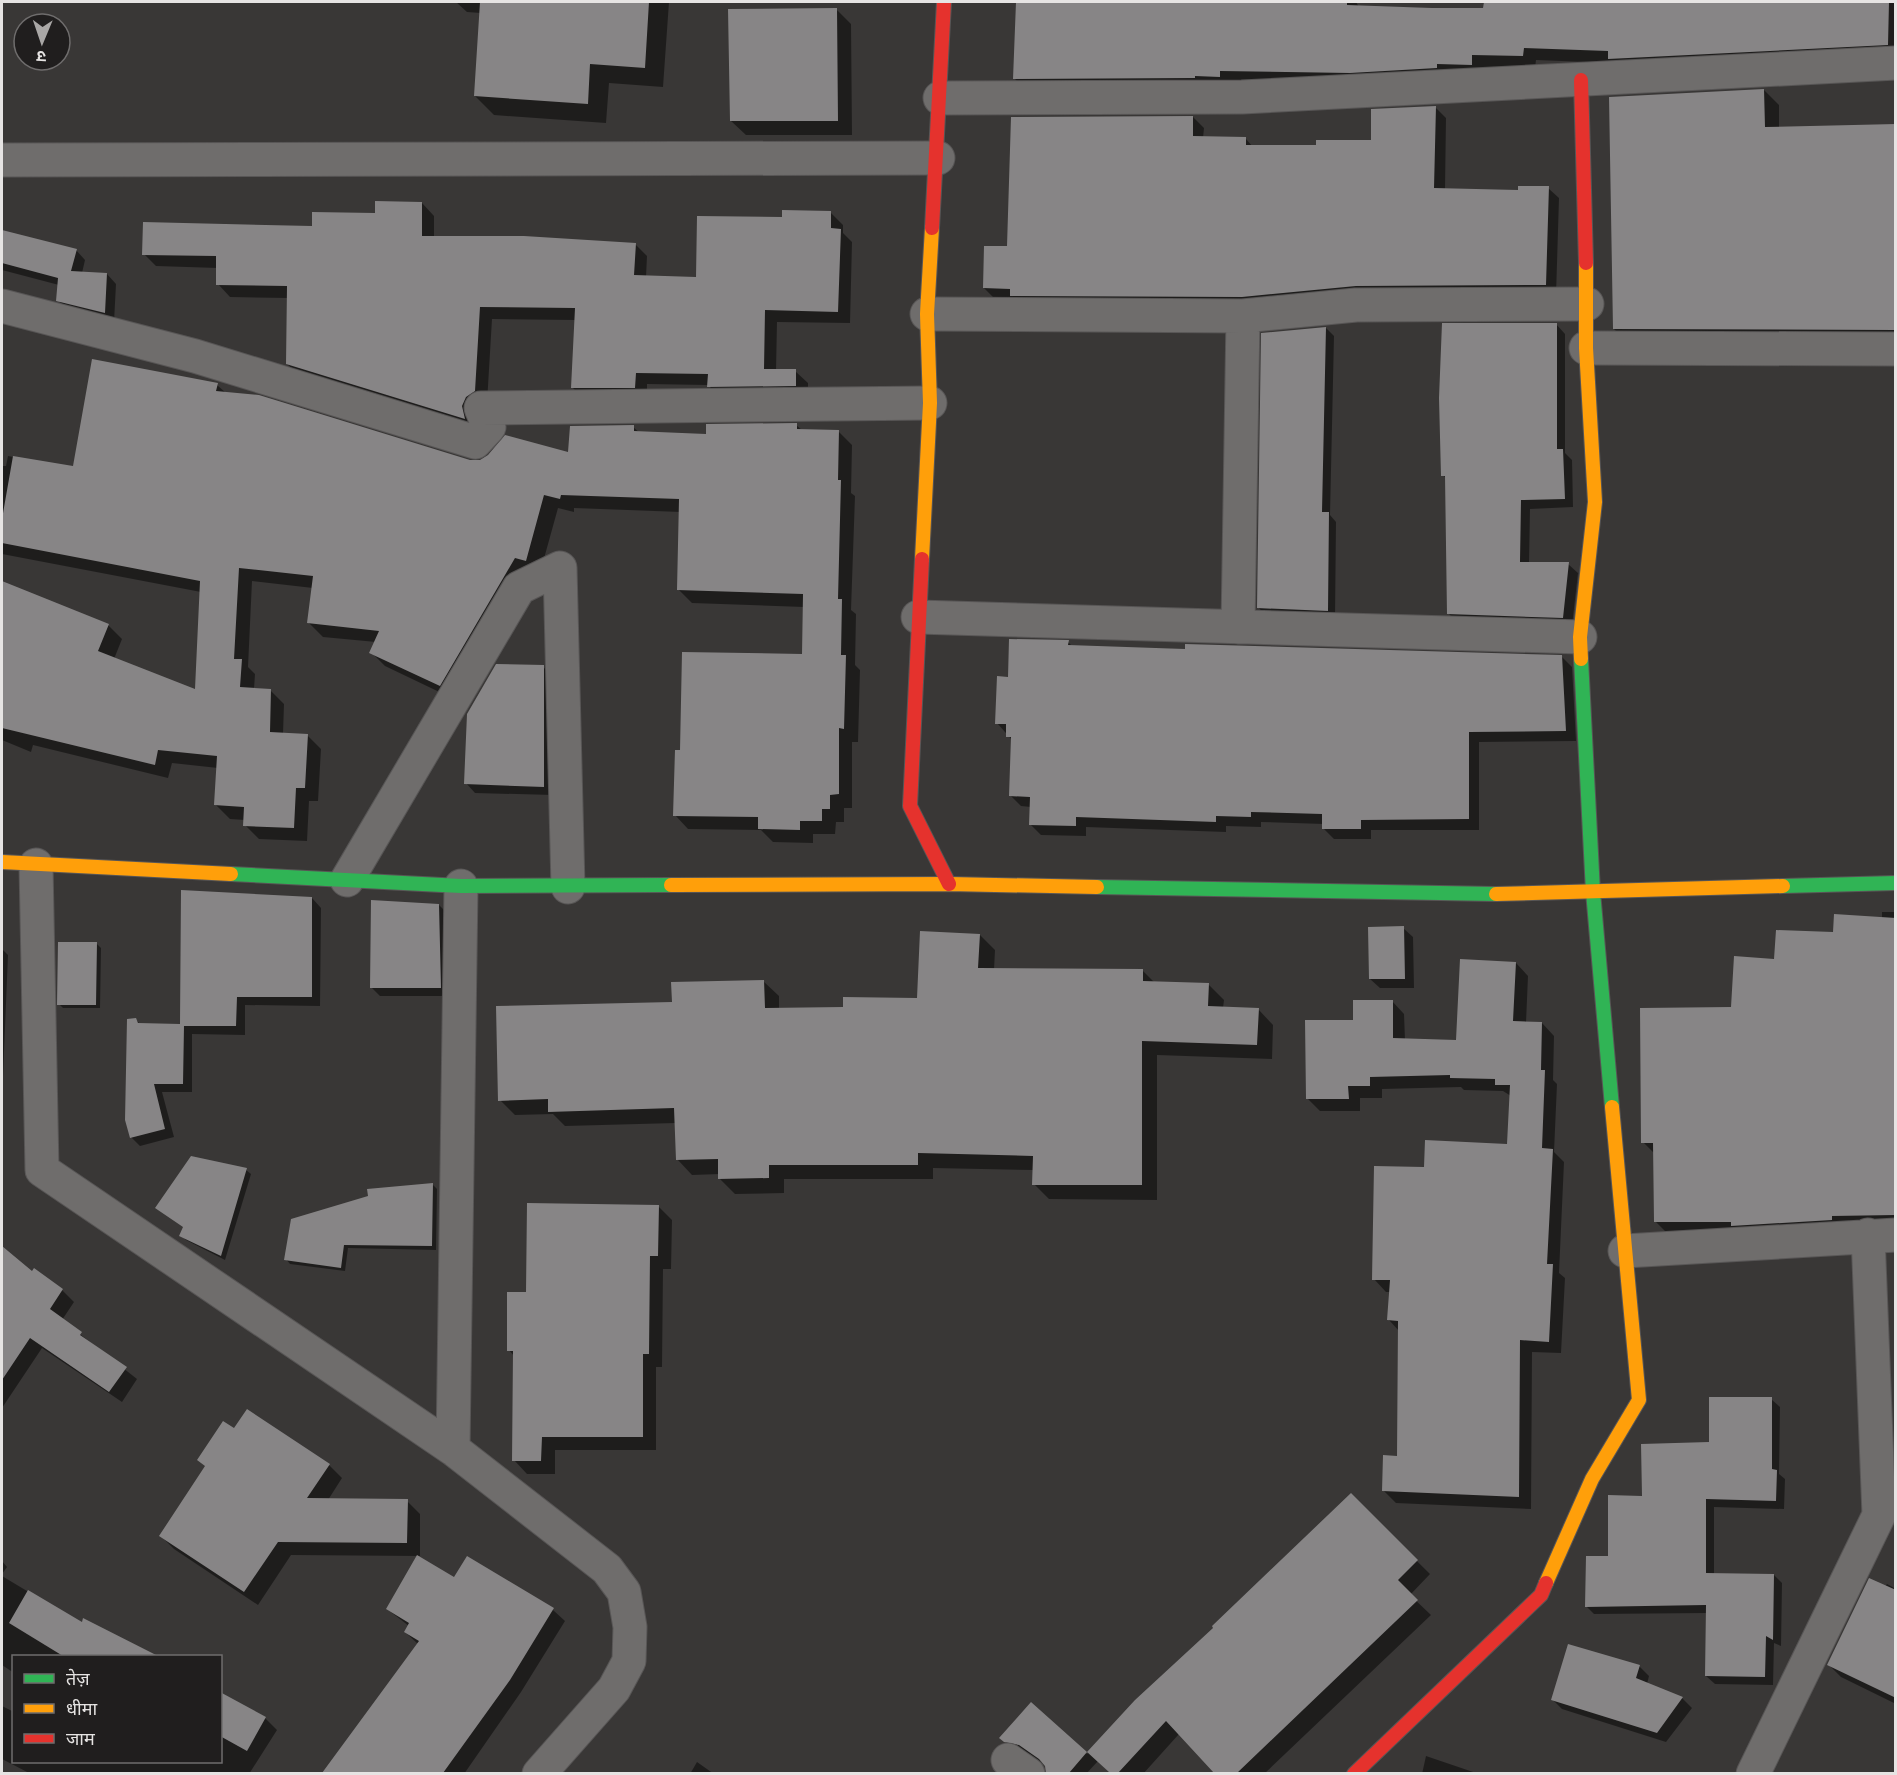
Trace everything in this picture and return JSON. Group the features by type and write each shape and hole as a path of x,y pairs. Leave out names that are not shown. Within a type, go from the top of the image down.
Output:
{"street":[{"path":"944,2 938,158 927,314 930,403 910,806 949,884"},
{"path":"940,98 1242,97 1896,63"},
{"path":"1354,1773 1541,1595 1592,1479 1639,1400 1593,892 1580,637 1595,502 1586,348 1587,304 1581,80"},
{"path":"2,160 938,158"},
{"path":"927,314 1244,316 1356,305 1587,304"},
{"path":"2,306 195,357 475,442 489,428 481,408 930,403"},
{"path":"1238,627 1244,316"},
{"path":"1586,348 1896,349"},
{"path":"346,880 519,588 560,568 568,887"},
{"path":"918,617 1580,637"},
{"path":"2,862 461,886 949,884 1476,895 1896,884"},
{"path":"36,865 42,1170 453,1449 607,1569 624,1592 630,1627 629,1661 614,1689 539,1773"},
{"path":"453,1449 461,886"},
{"path":"1625,1251 1882,1235 1887,1518 1753,1773"}],"building":[{"path":"480,2 649,2 645,68 590,64 588,104 474,96"},
{"path":"1016,2 1347,2 1347,5 1483,8 1484,2 1889,2 1888,45 1608,59 1608,51 1524,48 1523,56 1472,55 1472,65 1437,64 1437,68 1350,73 1220,71 1220,77 1195,76 1195,78 1013,79"},
{"path":"837,8 838,121 730,121 728,9"},
{"path":"1764,89 1765,127 1896,124 1896,330 1613,329 1609,97"},
{"path":"1436,106 1434,188 1518,190 1518,186 1549,186 1546,285 1356,286 1242,297 1010,296 1010,289 983,288 984,246 1007,246 1011,117 1193,116 1193,136 1246,137 1246,145 1316,145 1316,140 1371,140 1371,109"},
{"path":"375,201 422,202 422,236 524,236 636,243 634,275 696,277 697,216 782,217 782,210 831,211 831,228 841,229 838,312 765,310 764,369 796,369 796,386 707,387 708,374 636,373 635,388 571,388 575,308 480,307 475,391 466,397 462,406 465,419 286,364 287,286 216,285 216,256 142,255 143,222 312,226 312,212 375,213"},
{"path":"2,230 77,249 71,271 107,273 105,313 56,301 58,278 2,263"},
{"path":"1442,323 1557,323 1557,449 1563,449 1565,499 1521,500 1520,562 1569,562 1563,618 1447,614 1445,476 1441,476 1439,398"},
{"path":"1326,327 1322,512 1329,512 1328,611 1257,608 1261,333"},
{"path":"92,359 218,383 216,391 259,395 470,460 480,460 488,455 505,435 568,452 570,426 634,425 634,431 706,434 706,424 797,423 797,429 839,430 838,480 841,480 838,599 842,599 841,655 846,655 844,729 839,728 839,794 830,795 830,809 822,809 822,821 800,821 800,830 758,829 758,817 673,816 675,750 680,750 682,652 802,654 803,594 677,590 679,499 561,495 560,499 544,495 526,561 515,558 440,686 369,653 379,631 307,623 313,576 239,568 234,659 242,659 240,687 271,689 270,732 308,734 305,788 296,788 294,828 243,826 244,807 214,805 217,756 158,750 155,765 2,728 2,581 109,624 98,651 195,689 200,581 2,543 2,519 13,456 73,466"},
{"path":"1009,639 1069,640 1068,645 1185,649 1185,644 1562,655 1566,731 1469,732 1469,819 1361,820 1361,829 1322,829 1322,814 1251,812 1251,817 1216,816 1216,822 1076,817 1076,826 1029,825 1030,797 1009,796 1011,737 1006,737 1006,724 995,724 997,676 1008,677"},
{"path":"496,664 544,665 544,787 464,784 467,714"},
{"path":"181,890 312,897 312,997 237,997 236,1026 184,1026 183,1084 154,1084 165,1129 130,1138 125,1120 127,1019 136,1018 138,1023 180,1024"},
{"path":"371,900 439,904 441,988 370,988"},
{"path":"1834,914 1896,918 1896,1215 1832,1216 1832,1220 1731,1226 1731,1222 1654,1222 1653,1143 1641,1143 1640,1008 1731,1007 1734,956 1774,959 1776,930 1833,932"},
{"path":"1404,926 1405,979 1369,979 1368,927"},
{"path":"920,931 980,934 978,968 1143,969 1143,981 1209,983 1208,1006 1259,1008 1257,1045 1142,1041 1142,1185 1032,1185 1033,1156 918,1153 918,1165 769,1165 769,1178 718,1179 718,1159 676,1160 674,1108 548,1112 548,1099 498,1101 496,1006 672,1002 671,982 764,980 765,1008 843,1007 843,997 917,998"},
{"path":"58,942 97,942 96,1005 57,1005"},
{"path":"1460,959 1516,962 1513,1021 1542,1022 1541,1070 1545,1070 1542,1148 1553,1149 1547,1264 1553,1264 1549,1342 1520,1340 1519,1497 1382,1491 1383,1455 1397,1456 1398,1321 1387,1320 1390,1280 1372,1280 1374,1166 1424,1167 1425,1140 1507,1144 1510,1085 1495,1085 1495,1079 1450,1078 1450,1075 1370,1077 1370,1086 1348,1086 1349,1099 1306,1099 1305,1020 1353,1020 1353,1000 1393,1000 1393,1038 1456,1040"},
{"path":"191,1156 247,1168 221,1256 179,1236 183,1227 155,1208"},
{"path":"433,1183 432,1246 344,1245 341,1268 284,1260 291,1219 368,1196 367,1189"},
{"path":"527,1203 659,1205 658,1256 650,1256 649,1354 643,1354 643,1437 542,1437 541,1461 512,1461 513,1351 507,1351 507,1292 526,1292"},
{"path":"2,1246 32,1271 34,1268 63,1289 50,1309 82,1332 80,1335 127,1367 109,1392 30,1338 2,1380"},
{"path":"1709,1397 1772,1397 1772,1469 1777,1470 1776,1501 1706,1499 1706,1573 1774,1574 1773,1640 1766,1636 1765,1677 1705,1676 1706,1605 1585,1607 1586,1556 1608,1556 1608,1495 1642,1496 1641,1444 1709,1442"},
{"path":"247,1409 330,1464 307,1498 408,1499 407,1543 278,1542 244,1592 159,1536 205,1466 197,1460 223,1421 234,1428"},
{"path":"1351,1493 1418,1560 1398,1580 1418,1600 1237,1773 1214,1773 1166,1721 1118,1773 1110,1773 1087,1752 1135,1700 1213,1628 1212,1626"},
{"path":"417,1555 454,1577 467,1556 554,1608 510,1680 443,1773 322,1773 419,1641 404,1632 409,1623 386,1609"},
{"path":"1869,1578 1896,1590 1896,1698 1827,1665"},
{"path":"28,1590 82,1622 83,1618 156,1655 61,1655 9,1623"},
{"path":"1568,1644 1640,1665 1636,1678 1683,1697 1657,1733 1551,1700"},
{"path":"222,1693 266,1717 247,1751 222,1737"},
{"path":"1031,1702 1087,1752 1069,1773 1046,1773 1045,1766 1039,1759 1019,1745 1004,1742 999,1738"}],"traffic: fast":[{"path":"1581,659 1593,892 1612,1107"},
{"path":"231,874 461,886 671,885"},
{"path":"1783,886 1896,883"},
{"path":"1097,887 1496,894"}],"traffic: slow":[{"path":"922,559 930,403 927,314 932,228"},
{"path":"1581,659 1580,637 1595,502 1586,348 1586,263"},
{"path":"2,862 231,874"},
{"path":"671,885 949,884 1097,887"},
{"path":"1496,894 1783,886"},
{"path":"1546,1583 1592,1479 1639,1400 1612,1107"}],"traffic: jam":[{"path":"932,228 944,2"},
{"path":"1581,80 1586,263"},
{"path":"922,559 910,806 949,884"},
{"path":"1354,1774 1541,1595 1546,1583"}]}
